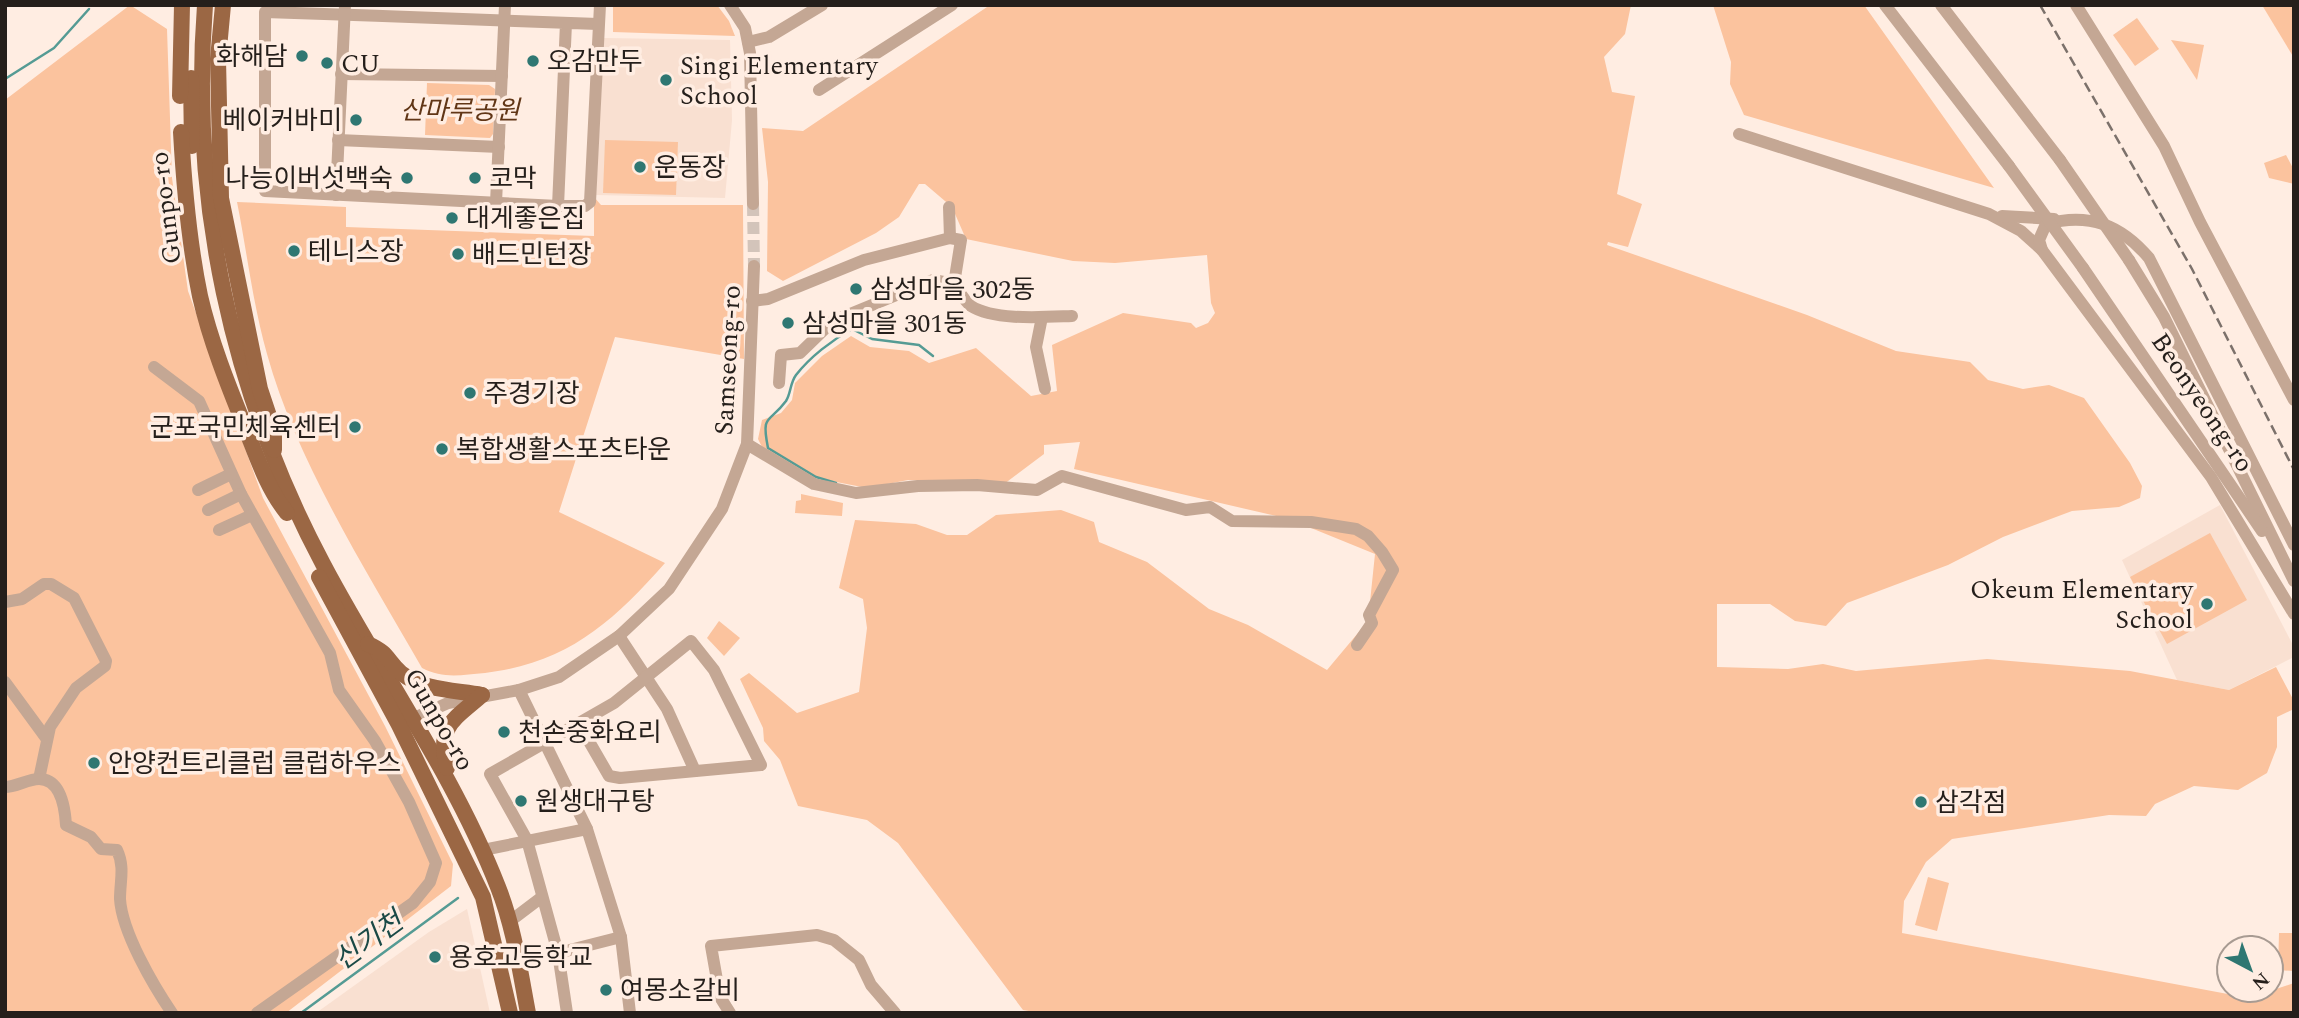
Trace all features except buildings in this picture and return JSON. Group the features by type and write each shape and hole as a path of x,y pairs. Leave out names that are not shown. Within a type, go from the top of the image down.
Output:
{"main road":[{"name":"Gunpo-ro","path":"182,5 180,107 184,178 201,296 231,393 274,496 287,513"},
{"name":"Gunpo-ro","path":"194,5 191,140 206,249 219,318 258,444 287,513 327,592 405,722 452,788 483,850 509,922 528,1013"},
{"name":"Gunpo-ro","path":"205,5 201,58 202,140 208,203 229,323 247,387 275,463 323,565 365,637 483,897 510,1013"},
{"name":"Gunpo-ro","path":"221,7 218,59 221,198 260,389 274,431 275,463"},
{"path":"327,592 336,597 356,632 387,654 399,671 421,684 482,695"},
{"path":"452,788 442,745 443,738 454,720 482,695"}],"street":[{"path":"496,203 505,5"},
{"path":"598,24 344,10 265,12 265,191 585,206 590,202 600,5"},
{"path":"730,5 745,27 748,42 753,204"},
{"path":"748,42 769,37 822,5"},
{"path":"819,90 952,5"},
{"name":"Beonyeong-ro","path":"1885,5 2009,166 2083,268 2284,563"},
{"name":"Beonyeong-ro","path":"1941,5 2060,160 2129,260 2164,317 2294,581"},
{"path":"2076,5 2164,146 2200,222 2294,400"},
{"path":"336,195 344,10"},
{"path":"558,206 566,23"},
{"path":"341,74 502,76"},
{"path":"1739,134 1989,214 2014,219 2106,222 2125,233 2149,258 2294,545"},
{"path":"338,140 499,147"},
{"path":"949,208 955,239 954,284 970,305 991,313 1042,317 1072,316"},
{"path":"1989,214 2021,231 2042,250 2211,477 2294,614"},
{"path":"2042,250 2039,240 2041,231 2046,224 2064,219"},
{"path":"752,301 768,299 864,260 955,239"},
{"name":"Samseong-ro","path":"405,722 448,703 519,690 559,677 619,636 669,589 722,509 747,444 754,266"},
{"path":"779,383 781,355 800,353 832,321 933,280 954,284"},
{"path":"1042,317 1036,347 1045,390"},
{"path":"154,367 199,401 241,494 330,653 335,681 409,802 436,863 430,882 413,903 257,1013"},
{"path":"747,444 814,484 856,493 918,486 978,485 1037,490 1062,476 1186,510 1210,507 1232,521 1311,522 1356,529 1368,536 1393,570 1368,615 1372,623 1357,645"},
{"path":"198,491 231,474"},
{"path":"208,510 241,494"},
{"path":"219,530 252,515"},
{"path":"5,602 22,600 44,584 68,593 74,598 106,661 76,688 50,727 39,779"},
{"path":"619,636 648,677 688,751 695,771"},
{"path":"567,1013 558,953 527,840 489,774 579,723 648,677 691,642 714,670 761,765 620,778 610,776 579,723"},
{"path":"5,682 46,738"},
{"path":"519,690 587,829 621,937 630,1013"},
{"path":"5,787 39,779 47,781 62,797 66,825 91,837 101,849 117,850 123,867 120,900 126,920 147,977 172,1013"},
{"path":"483,850 587,829"},
{"path":"509,922 542,897"},
{"path":"730,1013 720,997 711,946 817,935 848,948 859,960 871,985 895,1013"},
{"path":"558,953 621,937"}],"shaded area":[{"name":"Singi Elementary School","path":"604,38 730,40 732,120 725,198 596,195"},
{"name":"Okeum Elementary School","path":"2220,505 2294,647 2294,657 2229,690 2177,680 2122,560"},
{"name":"용호고등학교","path":"467,909 490,1013 316,1013 429,932"}],"green space":[{"path":"130,5 167,29 172,178 188,291 263,498 385,726 453,864 451,886 286,1013 5,1013 5,100"},
{"path":"613,5 717,5 729,21 735,36 613,32"},
{"path":"990,5 1631,5 1625,34 1604,57 1612,92 1635,96 1617,194 1642,204 1628,247 1608,242 1607,245 1807,315 1896,351 1970,362 1988,380 2023,389 2049,385 2084,398 2130,463 2142,486 2140,498 2119,507 2072,511 2003,537 1948,565 1847,603 1826,626 1795,621 1770,604 1717,604 1717,667 1788,669 1823,664 1856,671 1987,659 2130,671 2229,690 2276,667 2294,701 2294,709 2277,717 2277,747 2267,773 2238,790 2194,786 2155,804 2146,816 2109,815 1952,839 1926,862 1904,901 1902,933 2215,992 2215,1004 2285,1004 2285,986 2294,983 2294,1013 1040,1013 1023,1010 898,843 867,820 798,806 780,760 764,741 763,728 740,679 749,673 797,713 859,692 867,628 863,599 839,588 855,520 916,524 947,535 967,535 996,515 1061,510 1094,522 1099,542 1147,562 1209,609 1248,625 1327,670 1368,621 1375,554 1289,519 1074,469 1080,442 1044,445 1044,454 1004,484 908,480 867,488 806,476 764,451 758,439 762,420 781,413 792,400 795,383 822,356 851,336 870,347 909,351 929,363 976,348 1031,396 1057,391 1052,345 1123,313 1191,323 1196,328 1208,323 1215,313 1211,303 1207,255 1115,263 1073,261 966,239 952,207 925,184 919,184 899,217 876,233 783,281 767,271 768,182 762,128 803,131"},
{"path":"1713,5 1864,5 1994,188 1744,115 1730,84 1731,62"},
{"path":"2262,5 2294,5 2294,58"},
{"path":"2137,18 2159,49 2135,66 2113,35"},
{"path":"2171,40 2204,45 2197,80"},
{"name":"산마루공원","path":"427,83 489,85 495,89 493,134 490,138 425,135"},
{"name":"운동장","path":"605,140 678,142 676,195 603,193"},
{"path":"2286,155 2294,170 2294,184 2269,178 2264,163"},
{"name":"복합생활스포츠타운","path":"594,197 601,205 743,205 744,359 615,337 559,512 665,563 606,622 564,650 514,668 485,673 437,674 422,668 335,515 296,434 280,394 262,335 237,202 346,207 346,227 594,236"},
{"path":"801,494 843,503 842,516 795,513 796,501 801,500"},
{"path":"2210,533 2247,600 2167,644 2130,577"},
{"path":"719,621 740,638 724,656 707,638"},
{"path":"1928,877 1949,883 1937,931 1915,925"},
{"path":"2294,933 2294,971 2285,970 2285,934 2279,934"}],"waterway":[{"path":"5,79 54,48 89,9"},
{"path":"836,483 816,477 768,448 766,424 786,401 796,375 822,349 852,329 872,339 919,345 933,356"},
{"name":"신기천","path":"301,1013 458,898"}],"tunnel":[{"path":"753,204 754,266"}],"railway":[{"path":"2040,5 2192,269 2294,470"}],"place":[{"name":"화해담","path":"302,56"},
{"name":"오감만두","path":"533,61"},
{"name":"CU","path":"327,63"},
{"name":"Singi Elementary School","path":"666,80"},
{"name":"베이커바미","path":"356,120"},
{"name":"운동장","path":"640,167"},
{"name":"나능이버섯백숙","path":"407,178"},
{"name":"코막","path":"475,178"},
{"name":"대게좋은집","path":"452,218"},
{"name":"테니스장","path":"294,251"},
{"name":"배드민턴장","path":"458,254"},
{"name":"삼성마을 302동","path":"856,289"},
{"name":"삼성마을 301동","path":"788,323"},
{"name":"주경기장","path":"470,393"},
{"name":"군포국민체육센터","path":"355,427"},
{"name":"복합생활스포츠타운","path":"442,449"},
{"name":"Okeum Elementary School","path":"2207,604"},
{"name":"천손중화요리","path":"504,732"},
{"name":"안양컨트리클럽 클럽하우스","path":"94,763"},
{"name":"원생대구탕","path":"521,801"},
{"name":"삼각점","path":"1921,802"},
{"name":"용호고등학교","path":"435,957"},
{"name":"여몽소갈비","path":"606,990"}]}
